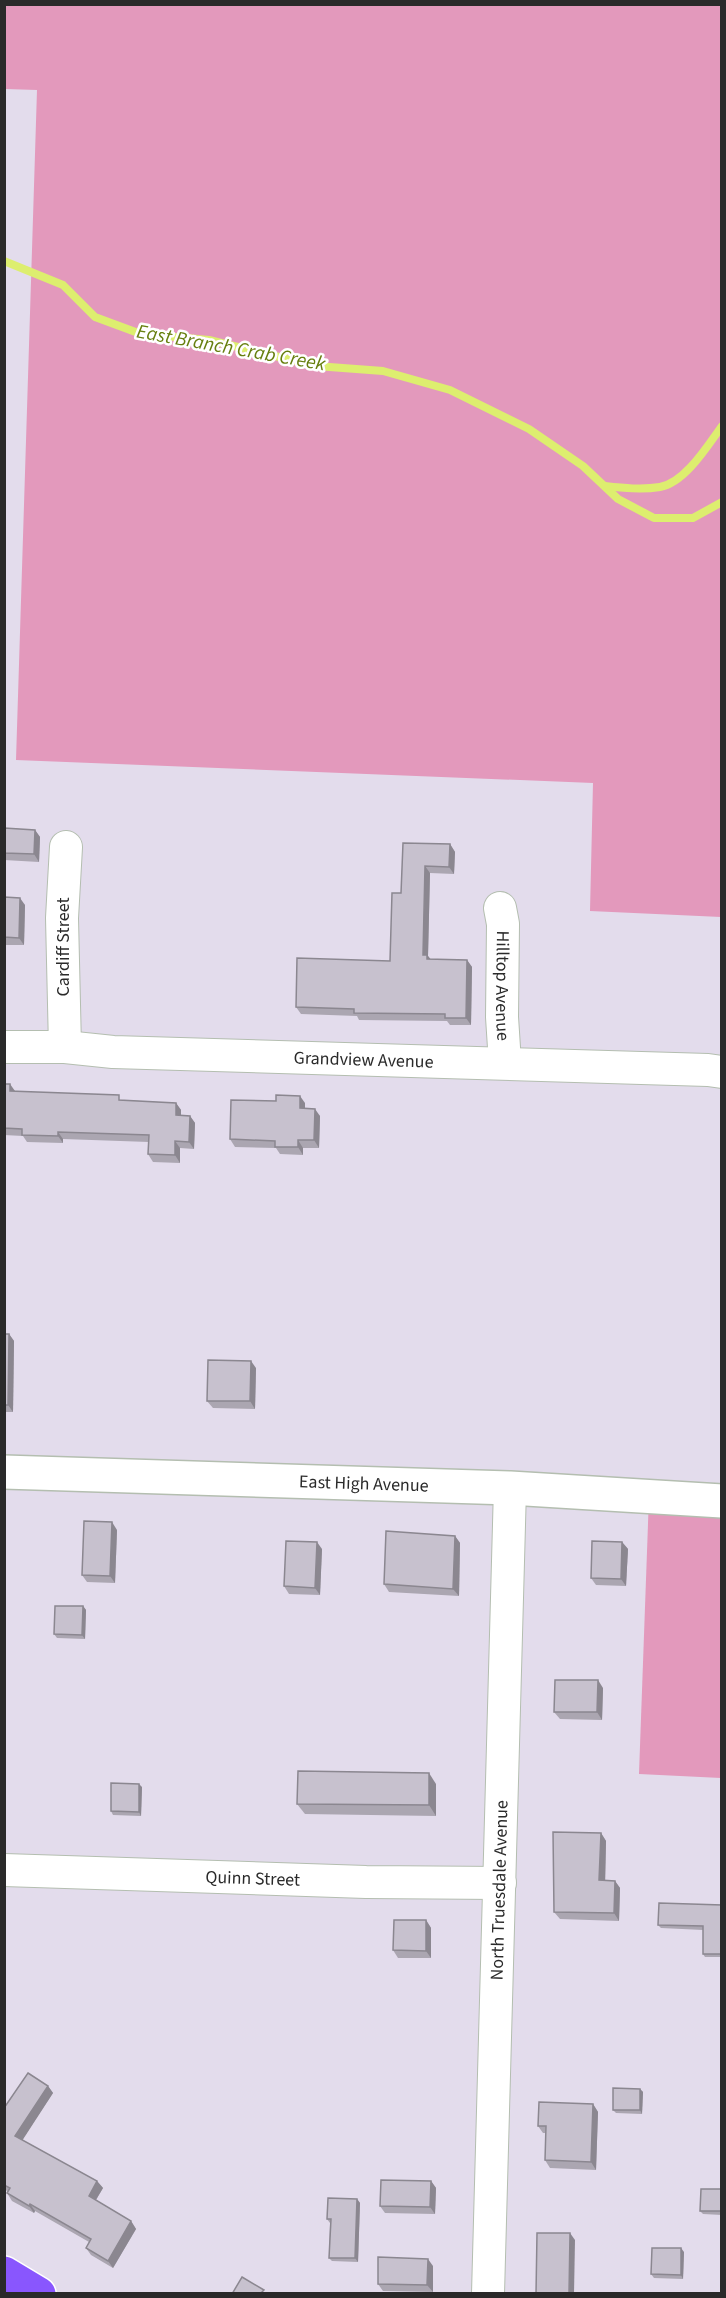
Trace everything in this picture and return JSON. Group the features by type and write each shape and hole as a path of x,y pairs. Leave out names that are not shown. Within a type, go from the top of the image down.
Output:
{"highway":[{"path":"4,2273 39,2294"}],"street":[{"name":"Cardiff Street","path":"65,1047 62,939 66,847"},
{"name":"Hilltop Avenue","path":"500,908 503,924 502,1017 505,1063"},
{"name":"Grandview Avenue","path":"4,1047 65,1047 113,1052 505,1063 722,1072"},
{"name":"East High Avenue","path":"4,1472 510,1488 722,1501"},
{"name":"North Truesdale Avenue","path":"488,2294 510,1488"},
{"name":"Quinn Street","path":"4,1870 366,1882 500,1883"}],"shaded area":[{"path":"5,4 721,5 721,917 590,911 593,783 16,760 37,90 5,89"},
{"path":"649,1496 721,1501 721,1778 639,1774"}],"building":[{"path":"4,828 35,830 34,854 4,853"},
{"path":"403,843 450,844 449,867 425,866 423,955 427,955 427,959 467,960 466,1018 445,1018 445,1014 354,1013 354,1009 296,1007 297,958 390,961 392,893 401,893"},
{"path":"4,897 20,898 19,938 4,937"},
{"path":"4,1084 10,1084 10,1091 119,1095 119,1100 176,1103 176,1115 190,1116 189,1142 175,1141 175,1155 148,1154 149,1135 58,1132 58,1136 22,1135 22,1129 4,1128"},
{"path":"276,1095 300,1096 300,1108 315,1109 314,1140 298,1140 298,1147 275,1147 275,1141 230,1139 231,1100 276,1101"},
{"path":"4,1334 9,1334 8,1405 4,1405"},
{"path":"208,1360 251,1361 250,1401 207,1401"},
{"path":"84,1521 112,1522 110,1576 82,1575"},
{"path":"386,1531 455,1536 453,1589 384,1584"},
{"path":"286,1541 317,1542 315,1588 284,1586"},
{"path":"592,1541 622,1542 621,1579 591,1578"},
{"path":"55,1606 83,1606 82,1635 54,1634"},
{"path":"555,1680 598,1680 597,1712 554,1712"},
{"path":"298,1771 429,1773 429,1805 297,1804"},
{"path":"111,1783 139,1784 139,1812 111,1811"},
{"path":"553,1832 601,1833 599,1880 615,1881 614,1913 554,1912"},
{"path":"659,1903 722,1905 722,1954 703,1954 703,1926 658,1925"},
{"path":"394,1920 426,1920 426,1951 393,1950"},
{"path":"28,2073 48,2086 15,2136 97,2181 89,2196 131,2221 108,2261 86,2248 91,2239 7,2193 10,2188 4,2185 4,2108"},
{"path":"613,2088 640,2089 640,2110 613,2110"},
{"path":"539,2102 593,2104 591,2162 545,2160 546,2126 538,2126"},
{"path":"381,2180 431,2181 430,2207 380,2206"},
{"path":"701,2189 722,2189 722,2211 700,2211"},
{"path":"328,2198 357,2199 355,2258 329,2258 331,2219 327,2219"},
{"path":"537,2233 570,2233 569,2294 536,2294"},
{"path":"652,2248 681,2248 681,2275 651,2274"},
{"path":"378,2257 428,2259 427,2285 378,2284"},
{"path":"242,2277 264,2290 262,2292 264,2294 232,2294"}],"waterway":[{"name":"East Branch Crab Creek","path":"4,261 63,285 95,317 141,334 209,340 316,366 383,371 450,390 529,429 583,466 618,499 654,518 693,518 722,502"},
{"path":"605,486 646,488 669,484 687,471 722,426"}]}
